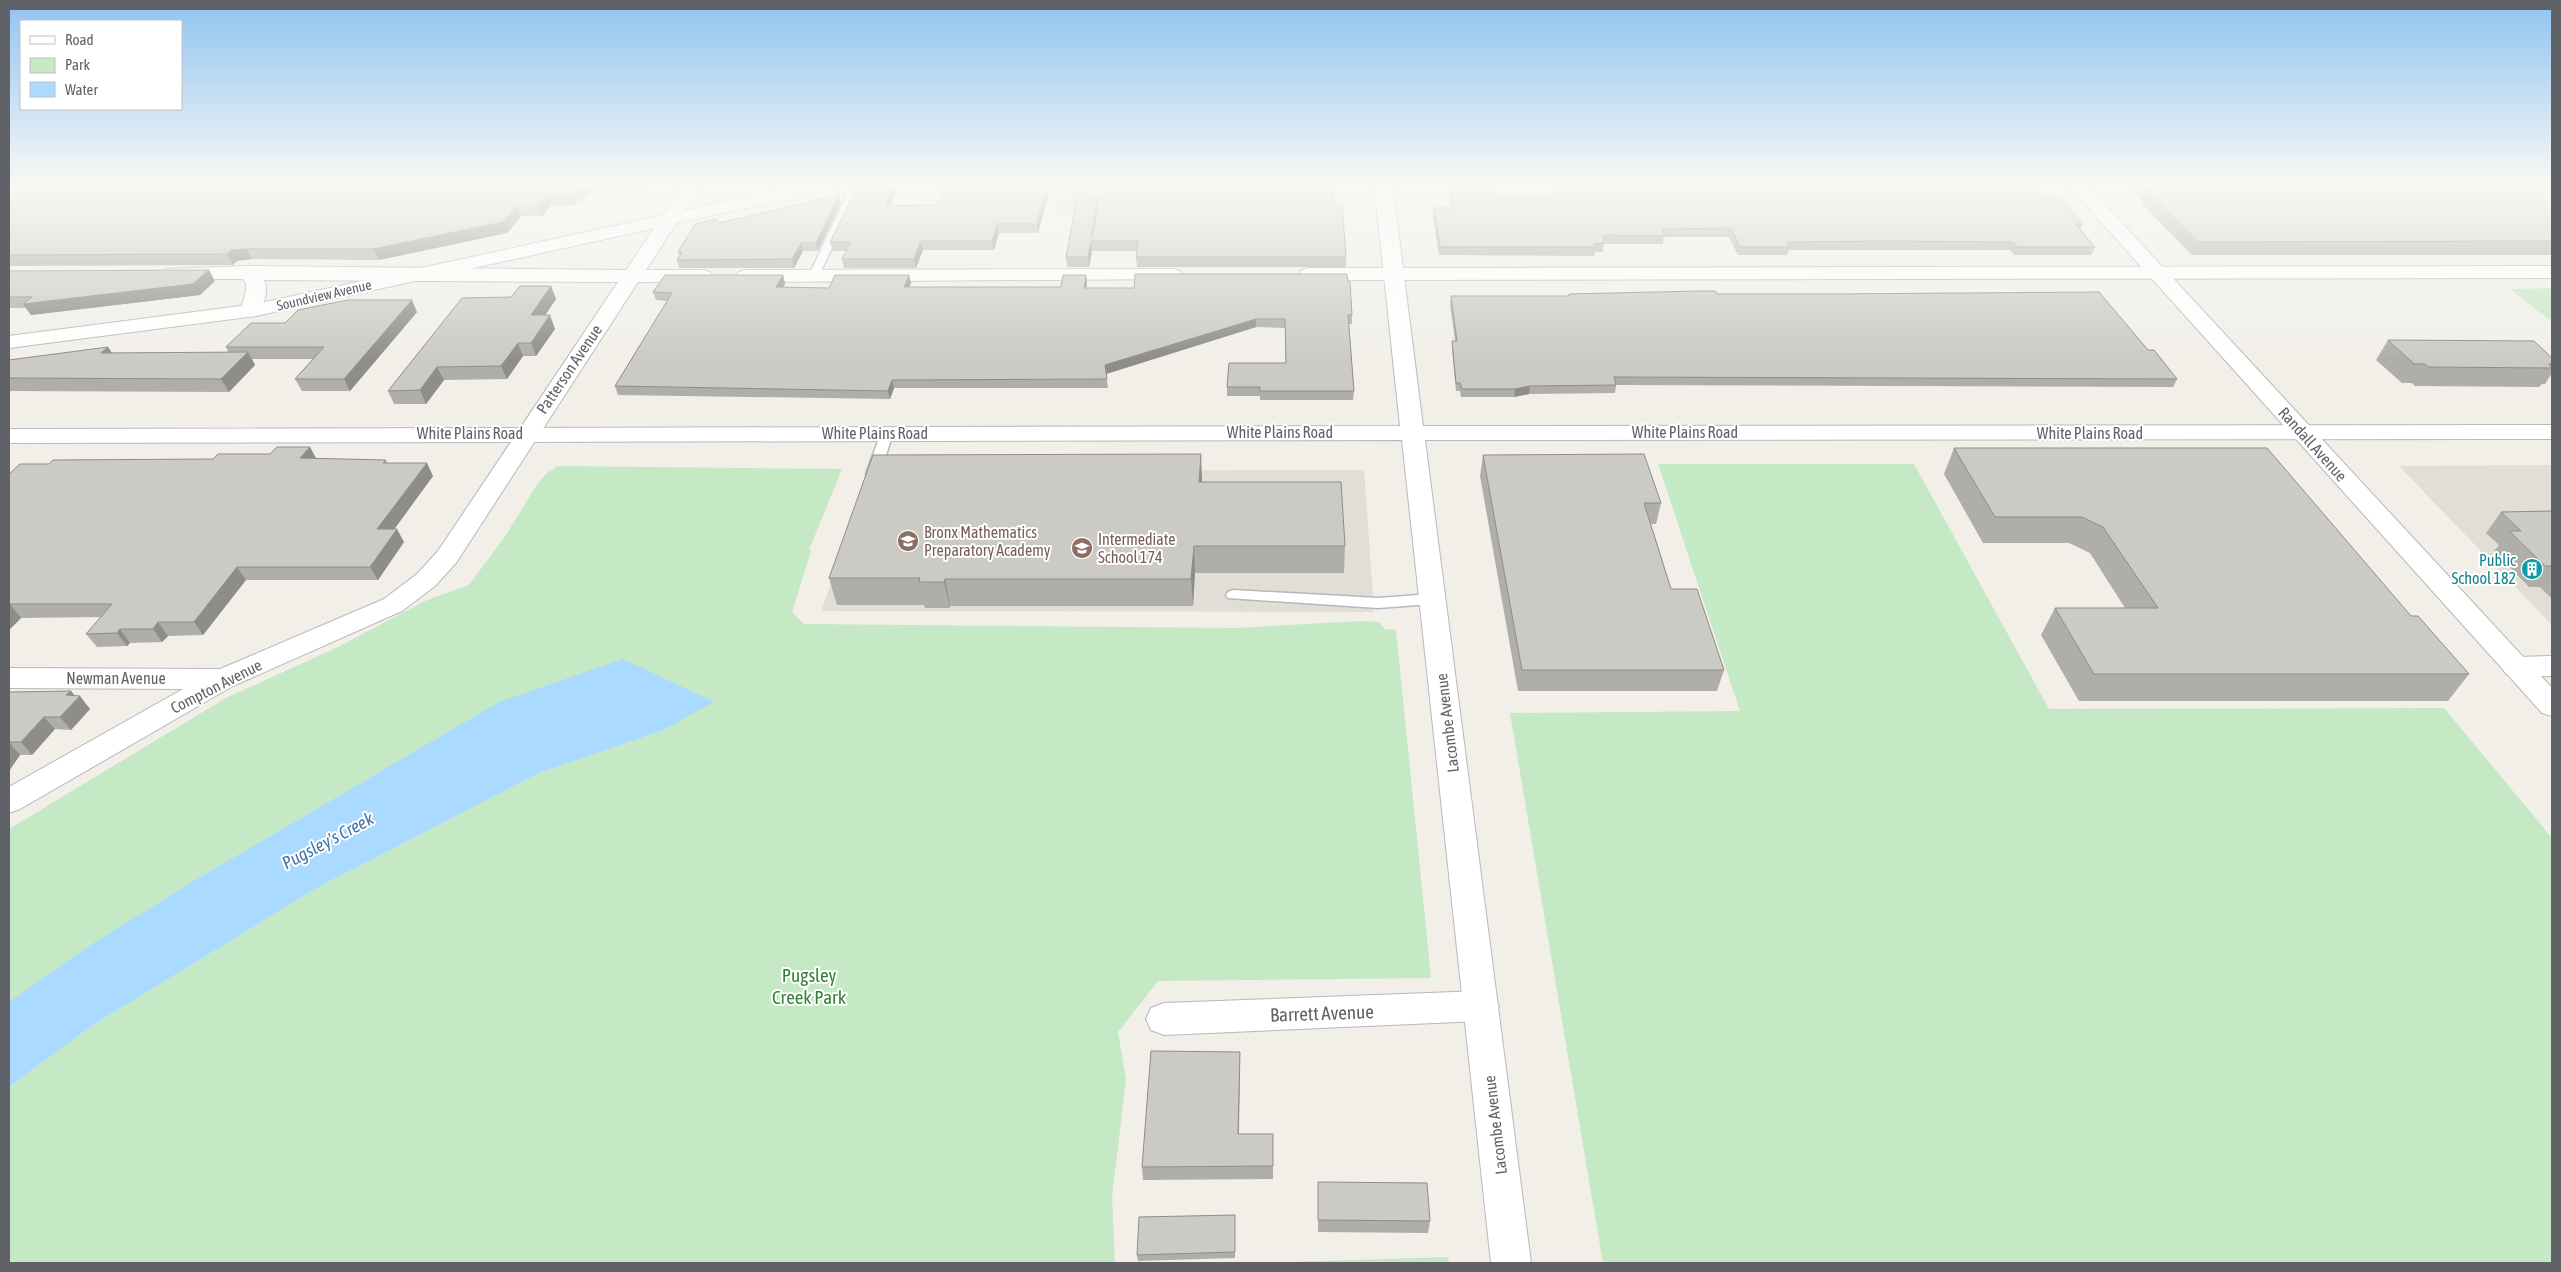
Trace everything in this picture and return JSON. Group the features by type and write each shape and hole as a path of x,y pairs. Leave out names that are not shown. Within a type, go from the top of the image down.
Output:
{"street":[{"name":"Soundview Avenue","path":"9,342 250,311 567,241"},
{"name":"Patterson Avenue","path":"426,580 447,557 654,241"},
{"name":"Lacombe Avenue","path":"1390,241 1511,1263"},
{"name":"Randall Avenue","path":"2128,241 2552,706"},
{"path":"158,273 247,272 632,276 1191,275"},
{"path":"247,272 256,282 256,292 250,311"},
{"path":"1290,274 2552,272"},
{"name":"White Plains Road","path":"9,436 887,432 2552,432"},
{"name":"Compton Avenue","path":"9,801 223,679 393,605 426,580"},
{"path":"2516,667 2552,666"},
{"name":"Newman Avenue","path":"9,678 223,679"},
{"name":"Barrett Avenue","path":"1164,1019 1481,1006"}],"lane":[{"path":"814,276 830,241"},
{"path":"869,485 887,432"},
{"path":"1233,595 1378,602 1432,599"}],"shaded area":[{"path":"2552,465 2552,625 2399,466"},
{"path":"1364,470 1374,612 821,611 871,471"}],"green space":[{"path":"2552,288 2552,322 2510,289"},
{"path":"1658,464 1914,464 2049,709 2444,708 2552,838 2552,1263 1603,1263 1510,713 1740,711"},
{"name":"Pugsley Creek Park","path":"557,466 842,469 809,550 811,551 792,612 804,624 1235,628 1361,621 1379,622 1385,629 1396,630 1431,978 1158,981 1118,1032 1126,1079 1112,1197 1115,1263 9,1263 9,1087 93,1025 315,889 539,773 661,731 499,702 190,885 68,962 9,1002 9,829 226,698 338,647 427,600 469,585 506,535 538,483 548,472"},
{"path":"1448,1257 1449,1263 1256,1263"}],"water":[{"name":"Pugsley's Creek","path":"623,659 714,702 661,731 539,773 315,889 93,1025 9,1087 9,1002 89,946 192,882 499,702"}],"building":[{"path":"9,241 410,241 373,249 246,249 231,250 227,254 9,255"},
{"path":"684,241 817,241 816,243 801,243 792,259 677,260 682,252 678,252"},
{"path":"921,241 914,259 842,259 851,242 830,242"},
{"path":"1069,241 1091,241 1088,257 1066,257"},
{"path":"1138,241 1345,241 1346,257 1136,257"},
{"path":"1439,241 1604,241 1604,243 1594,244 1596,247 1440,247"},
{"path":"1737,241 1850,241 1787,242 1790,247 1740,247"},
{"path":"1931,241 2090,241 2095,247 2017,247 2013,242"},
{"path":"2197,241 2425,241 2198,242"},
{"path":"209,270 193,284 23,304 32,297 9,297 9,271"},
{"path":"1135,274 1347,274 1348,282 1350,282 1352,315 1348,315 1354,391 1260,391 1260,387 1227,387 1229,363 1286,363 1285,319 1256,319 1105,365 1107,379 892,380 888,391 615,386 672,293 653,292 665,275 783,275 776,287 829,288 835,275 909,275 904,287 1061,287 1063,275 1086,275 1084,288 1134,288"},
{"path":"520,286 551,286 531,315 550,315 531,343 518,343 501,366 437,367 420,390 388,391 462,298 511,297"},
{"path":"1715,291 1717,294 2099,292 2148,350 2154,350 2177,379 1614,377 1616,385 1530,386 1515,389 1462,389 1460,383 1456,383 1452,341 1457,341 1451,296 1569,296 1569,294"},
{"path":"348,300 412,300 344,379 295,379 324,347 226,347 251,323 285,323 298,310"},
{"path":"2388,340 2534,341 2552,358 2552,364 2549,364 2552,368 2428,367 2425,364 2414,364"},
{"path":"108,347 101,353 248,352 221,379 9,378 9,360"},
{"path":"277,447 310,447 300,458 386,460 383,463 427,463 377,529 397,529 370,567 237,567 194,622 158,622 153,629 120,629 117,633 86,634 112,604 10,604 9,606 9,474 20,464 49,464 53,460 213,459 218,454 270,454"},
{"path":"1954,448 2267,448 2411,616 2418,616 2469,674 2094,674 2055,608 2158,608 2103,527 2082,517 1995,517"},
{"path":"1201,454 1199,482 1341,482 1345,546 1194,546 1191,579 945,579 944,582 919,582 920,578 829,578 873,455"},
{"path":"1644,454 1661,503 1644,503 1671,589 1697,589 1724,670 1522,670 1483,455"},
{"path":"2552,511 2552,566 2545,566 2509,531 2521,531 2501,512"},
{"path":"71,691 66,695 80,696 60,717 44,717 21,742 9,742 9,692"},
{"path":"1151,1051 1240,1052 1238,1134 1273,1134 1273,1166 1142,1167"},
{"path":"1318,1182 1427,1183 1430,1221 1318,1220"},
{"path":"1235,1215 1235,1252 1137,1255 1139,1217"}],"place":[{"name":"Bronx Mathematics Preparatory Academy","path":"908,541"},
{"name":"Intermediate School 174","path":"1082,548"},
{"name":"Public School 182","path":"2532,569"}]}
